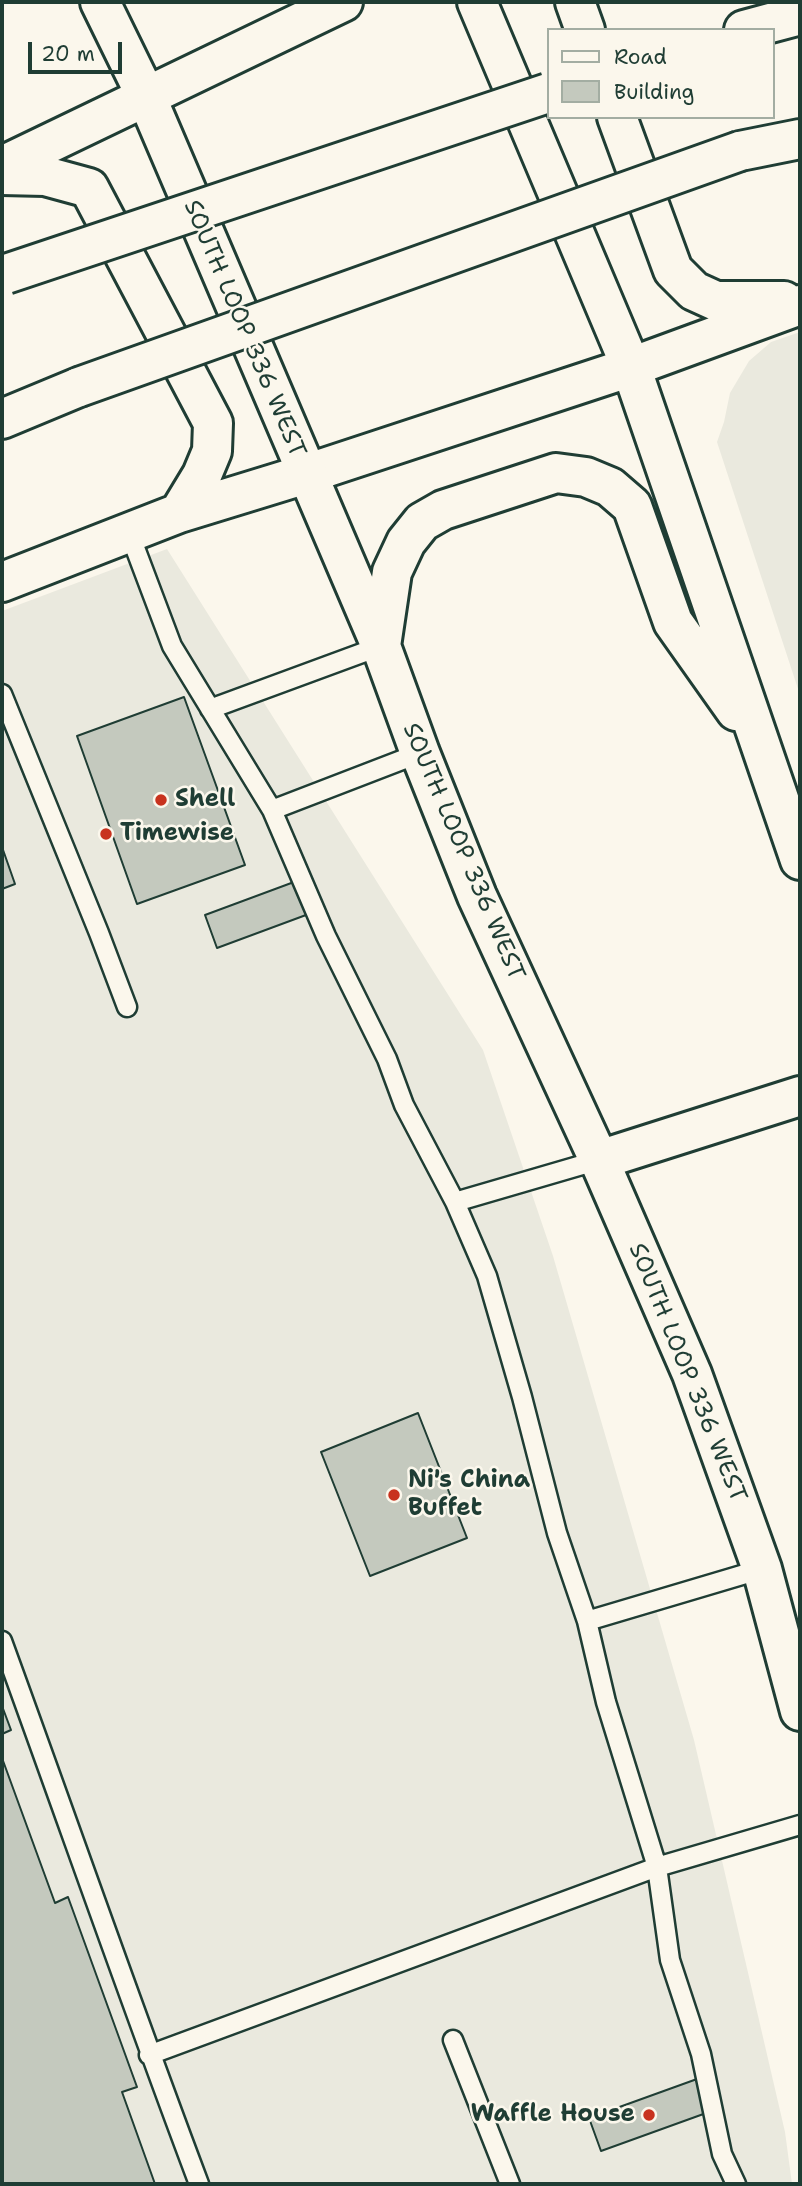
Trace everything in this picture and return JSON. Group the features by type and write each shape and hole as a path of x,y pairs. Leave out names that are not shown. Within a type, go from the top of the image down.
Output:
{"main road":[{"name":"SOUTH LOOP 336 WEST","path":"100,2 146,96 380,646 477,895 599,1160 692,1374 762,1569 800,1711"},
{"path":"2,166 343,2"},
{"path":"477,2 631,367 800,860"},
{"path":"575,2 584,28"},
{"path":"751,28 800,15"},
{"path":"4,275 546,94"},
{"path":"618,119 673,270 694,291 716,302 800,303"},
{"path":"2,419 79,387 740,151 800,139"},
{"path":"2,175 45,176 89,188 213,423 212,451 202,475 179,513"},
{"path":"2,582 179,513 631,367 800,303"},
{"path":"380,646 392,572 406,542 422,522 443,510 556,472 586,477 610,487 632,506 673,622 762,747"},
{"path":"599,1160 800,1096"}],"lane":[{"path":"129,532 172,646 272,810 326,936 387,1059 404,1105 454,1202 487,1276 557,1533 587,1621 606,1702 657,1867 670,1960 701,2054 722,2154 736,2184"},
{"path":"210,709 380,646"},
{"path":"2,694 127,1007"},
{"path":"272,810 420,753"},
{"path":"454,1202 599,1160"},
{"path":"587,1621 762,1569"},
{"path":"2,1641 149,2054 199,2184"},
{"path":"149,2054 657,1867 800,1825"},
{"path":"453,2040 510,2184"}],"shaded area":[{"path":"800,332 800,695 717,442 730,393 749,361 771,342"},
{"path":"167,549 483,1050 553,1256 694,1740 785,2132 792,2184 2,2184 2,611"}],"building":[{"name":"Shell","path":"184,697 245,865 137,904 77,736"},
{"path":"2,847 15,884 2,889"},
{"path":"294,882 306,915 217,948 205,915"},
{"name":"Ni's China Buffet","path":"418,1413 467,1538 370,1576 321,1452"},
{"path":"2,1706 11,1730 2,1734"},
{"path":"2,1758 55,1903 68,1897 137,2087 122,2092 155,2184 2,2184"},
{"name":"Waffle House","path":"697,2079 709,2112 601,2151 589,2118"}],"place":[{"name":"Shell","path":"161,800"},
{"name":"Timewise","path":"106,834"},
{"name":"Ni's China Buffet","path":"394,1495"},
{"name":"Waffle House","path":"649,2115"}]}
